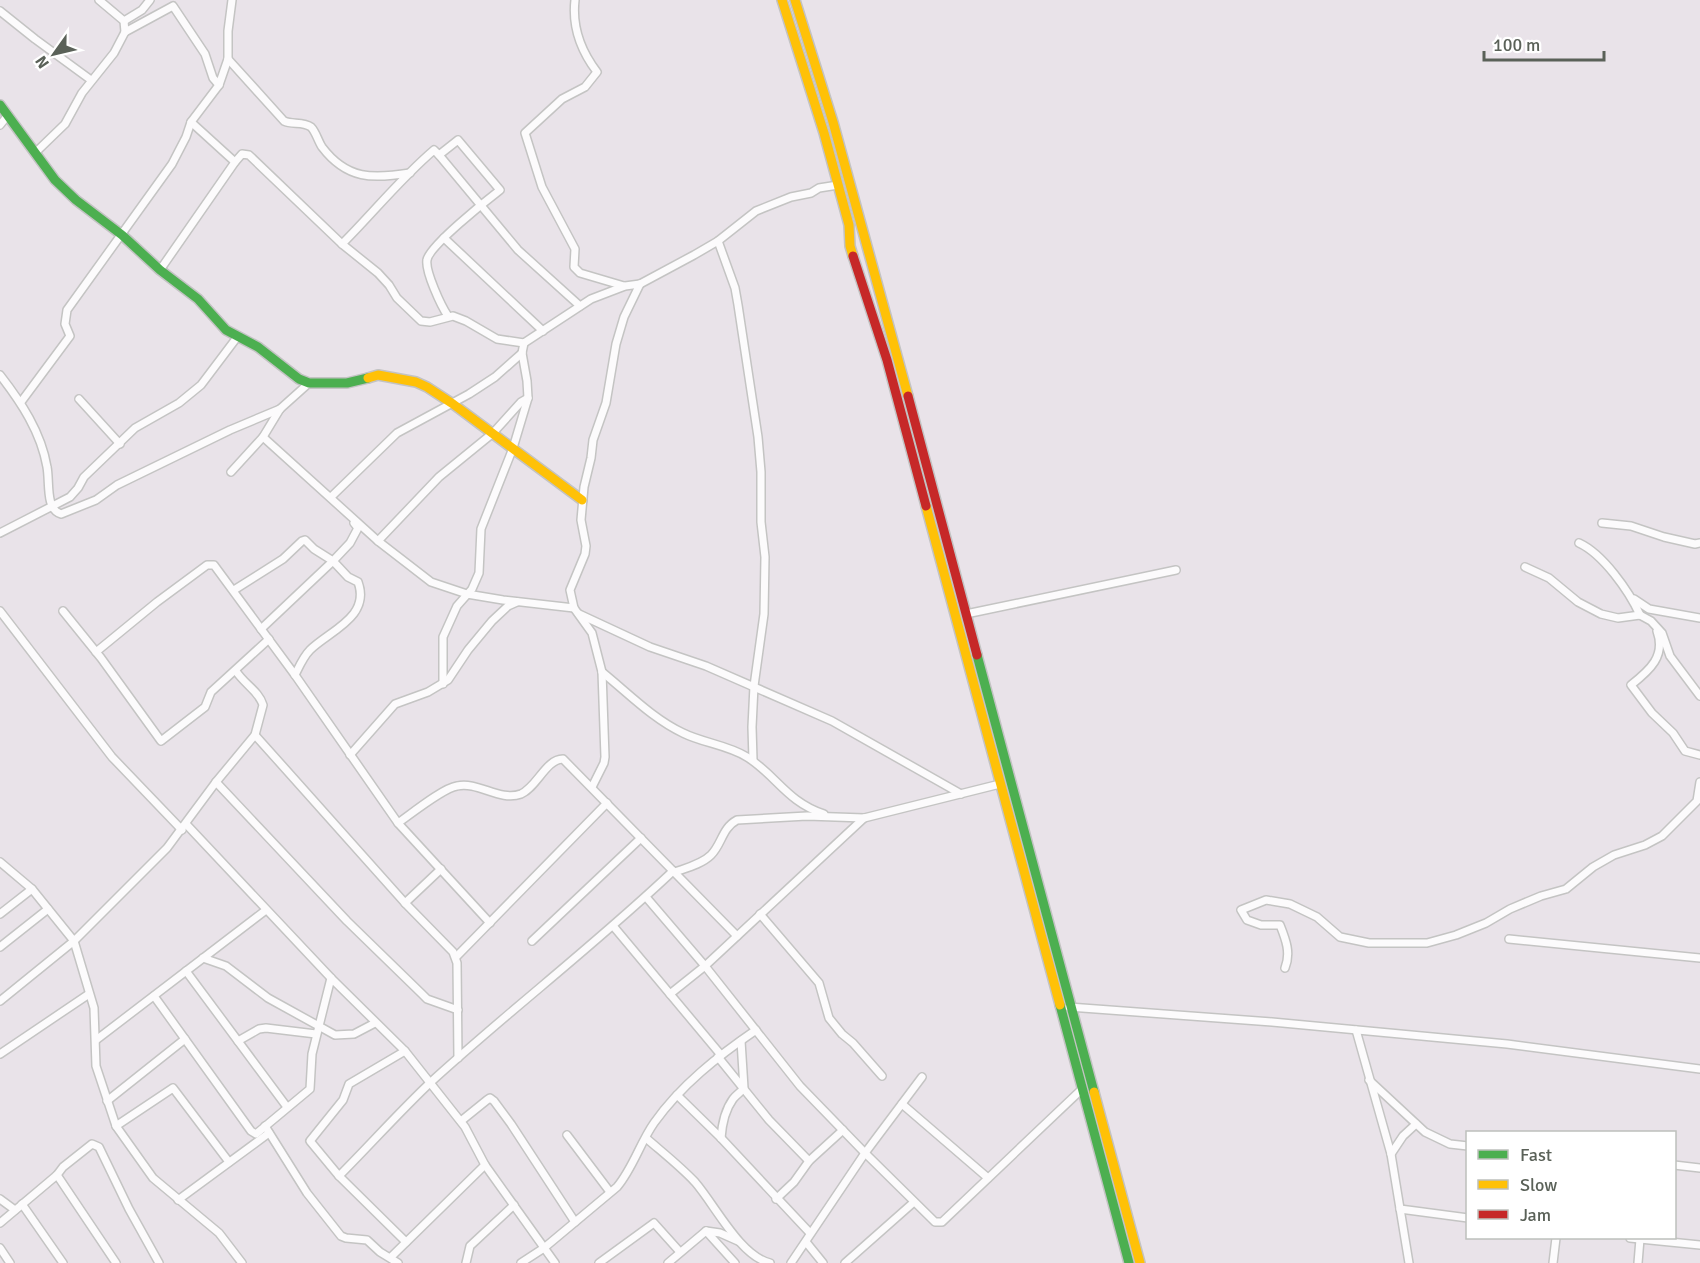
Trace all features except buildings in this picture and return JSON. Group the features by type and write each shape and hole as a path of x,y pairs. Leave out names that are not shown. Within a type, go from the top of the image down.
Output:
{"main road":[{"path":"782,0 824,133 849,225 850,246 887,360 1129,1263"},
{"path":"795,0 833,122 1140,1263"},
{"path":"0,105 55,180 76,200 122,235 160,270 198,299 219,324 258,347 299,379 309,383 347,383 378,375 416,382 453,404 582,500"}],"street":[{"path":"36,152 65,124 91,80 114,53 125,32 124,21 99,0"},
{"path":"124,21 142,10 150,0"},
{"path":"21,402 70,336 64,324 67,310 172,164 191,122 219,85 228,59 228,31 232,0"},
{"path":"575,0 573,17 584,55 597,72 585,87 562,99 525,133 542,187 575,249 574,267 580,273 625,286"},
{"path":"125,32 173,6 205,54 213,78 219,85"},
{"path":"0,11 91,80"},
{"path":"228,59 284,121 310,127 328,154 345,169 376,178 410,173"},
{"path":"0,125 8,115"},
{"path":"191,122 235,162"},
{"path":"439,155 458,140 500,190 429,253 427,259 439,299 448,316"},
{"path":"342,244 434,150 518,250 580,306"},
{"path":"160,270 235,162 242,154 249,155 342,244 378,273 421,321 430,322 448,316 466,321 497,339 524,343 591,299 625,286 640,284 718,241 756,211 791,197 811,193 819,188 838,185"},
{"path":"444,238 543,331"},
{"path":"718,241 735,288 761,472 761,522 765,557 764,614 754,686 753,760"},
{"path":"592,787 605,756 602,672 592,633 576,611 570,590 586,546 581,528 582,500 591,458 592,440 606,403 616,344 624,317 640,284"},
{"path":"0,533 75,493 84,477 135,428 178,403 201,385 238,336"},
{"path":"443,684 443,637 457,606 479,573 481,529 513,448 528,398 522,353 524,343"},
{"path":"330,497 397,434 453,404 495,377 522,353"},
{"path":"0,375 21,402 34,428 47,466 51,507 56,513 61,514 85,505 117,485 230,430 280,409"},
{"path":"231,472 263,437 280,409 309,383"},
{"path":"378,541 439,477 493,433 521,402 528,398"},
{"path":"80,399 120,444"},
{"path":"263,437 378,541 431,582 467,594 576,611 650,647 754,686 832,721 961,794"},
{"path":"261,629 350,543 358,528 340,507"},
{"path":"1602,523 1631,526 1664,537 1698,544"},
{"path":"234,590 283,559 305,540 314,549 333,561 348,577 358,582 360,587 358,609 338,631 307,653 295,675"},
{"path":"1579,543 1588,547 1632,597 1649,609 1700,618"},
{"path":"96,652 207,565 214,565 295,675 398,823 490,923"},
{"path":"1525,567 1549,578 1578,602 1601,614 1618,618 1640,615 1651,621 1662,633 1670,656 1700,696"},
{"path":"966,614 1176,570"},
{"path":"1632,597 1640,615"},
{"path":"350,755 395,704 428,692 451,677 468,650 492,621 508,606 519,601"},
{"path":"0,611 111,757 184,827 405,1052 461,1121 485,1165 555,1263"},
{"path":"63,611 161,741 205,707 211,692 237,671 269,639"},
{"path":"1651,621 1658,633 1659,657 1654,665 1631,685 1652,713 1673,733 1685,751 1700,755"},
{"path":"0,1001 74,941 140,877 184,827 216,782 255,735 263,705 259,696 240,678 237,671"},
{"path":"602,672 669,727 699,741 745,755 796,800 815,811 834,817"},
{"path":"255,735 456,957 459,1058"},
{"path":"398,823 456,786 477,788 505,796 524,793 560,758 565,760 592,787 737,936"},
{"path":"216,782 347,921 422,994 428,999 458,1010"},
{"path":"1285,968 1288,959 1287,944 1280,926 1261,925 1247,920 1241,910 1266,900 1290,904 1317,917 1340,937 1369,943 1427,943 1456,935 1541,896 1566,889 1593,867 1614,855 1645,845 1662,836 1698,801 1700,782"},
{"path":"339,1176 430,1084 519,1004 614,927 674,871 704,861 710,856 728,827 737,820 807,816 864,818 1000,784"},
{"path":"456,957 607,803"},
{"path":"670,994 705,966 864,818"},
{"path":"532,941 641,838"},
{"path":"0,862 32,889 74,941 96,1023 96,1066 116,1126 153,1178 219,1233 242,1263"},
{"path":"405,903 441,869"},
{"path":"0,914 32,889"},
{"path":"646,897 705,966 800,1086 935,1222 942,1222 1082,1089"},
{"path":"0,947 48,909"},
{"path":"96,1040 266,910"},
{"path":"760,914 819,983 829,1018 882,1076"},
{"path":"614,927 720,1056 769,1120 809,1161"},
{"path":"1509,939 1700,958"},
{"path":"203,958 226,966 268,998 335,1035 346,1036 361,1032 375,1023"},
{"path":"186,971 287,1107"},
{"path":"178,1200 230,1162 267,1129 287,1107 310,1089 312,1054 331,978"},
{"path":"0,1054 90,994"},
{"path":"154,996 253,1133 267,1129"},
{"path":"1060,1007 1507,1044 1700,1069"},
{"path":"238,1041 259,1029 316,1034"},
{"path":"521,1263 544,1248 610,1192 625,1177 653,1124 677,1095 720,1056 756,1030"},
{"path":"1356,1030 1391,1154 1408,1263"},
{"path":"107,1101 185,1039"},
{"path":"721,1138 723,1121 728,1109 733,1099 744,1088 741,1041"},
{"path":"405,1052 349,1084 343,1100 310,1141 339,1176 406,1242"},
{"path":"791,1263 865,1153 922,1077"},
{"path":"1369,1080 1416,1124 1437,1139 1449,1144 1466,1146"},
{"path":"116,1126 173,1088 230,1162"},
{"path":"677,1095 721,1138 810,1233"},
{"path":"461,1121 490,1098 494,1101 575,1222"},
{"path":"902,1104 988,1178"},
{"path":"1391,1154 1402,1136 1416,1124"},
{"path":"267,1129 307,1193 342,1236 367,1240 380,1252 398,1263"},
{"path":"776,1199 794,1182 809,1161 843,1130"},
{"path":"567,1135 610,1192"},
{"path":"646,1138 694,1181 741,1243 760,1262 770,1263"},
{"path":"0,1223 92,1144 99,1148 159,1263"},
{"path":"391,1257 485,1165"},
{"path":"1676,1165 1700,1168"},
{"path":"57,1175 116,1263"},
{"path":"0,1199 15,1210"},
{"path":"845,1263 914,1202"},
{"path":"22,1204 63,1263"},
{"path":"466,1263 470,1246 514,1206"},
{"path":"1400,1209 1466,1218"},
{"path":"599,1263 654,1223 680,1252"},
{"path":"706,1230 720,1233 741,1243"},
{"path":"668,1263 706,1230"},
{"path":"706,1230 734,1263"},
{"path":"1553,1263 1556,1239"},
{"path":"1638,1263 1640,1239 1700,1245"},
{"path":"806,1242 823,1263"},
{"path":"0,1248 10,1263"}],"traffic: fast":[{"path":"0,105 55,180 76,200 122,235 160,270 198,299 226,330 258,347 299,379 309,383 347,383 368,378"},
{"path":"977,655 1094,1092"},
{"path":"1060,1005 1129,1263"}],"traffic: slow":[{"path":"782,0 824,133 849,225 853,256"},
{"path":"795,0 833,122 908,396"},
{"path":"368,378 378,375 416,382 427,387 582,500"},
{"path":"926,506 1060,1005"},
{"path":"1094,1092 1140,1263"}],"traffic: jam":[{"path":"853,256 887,360 926,506"},
{"path":"908,396 977,655"}]}
